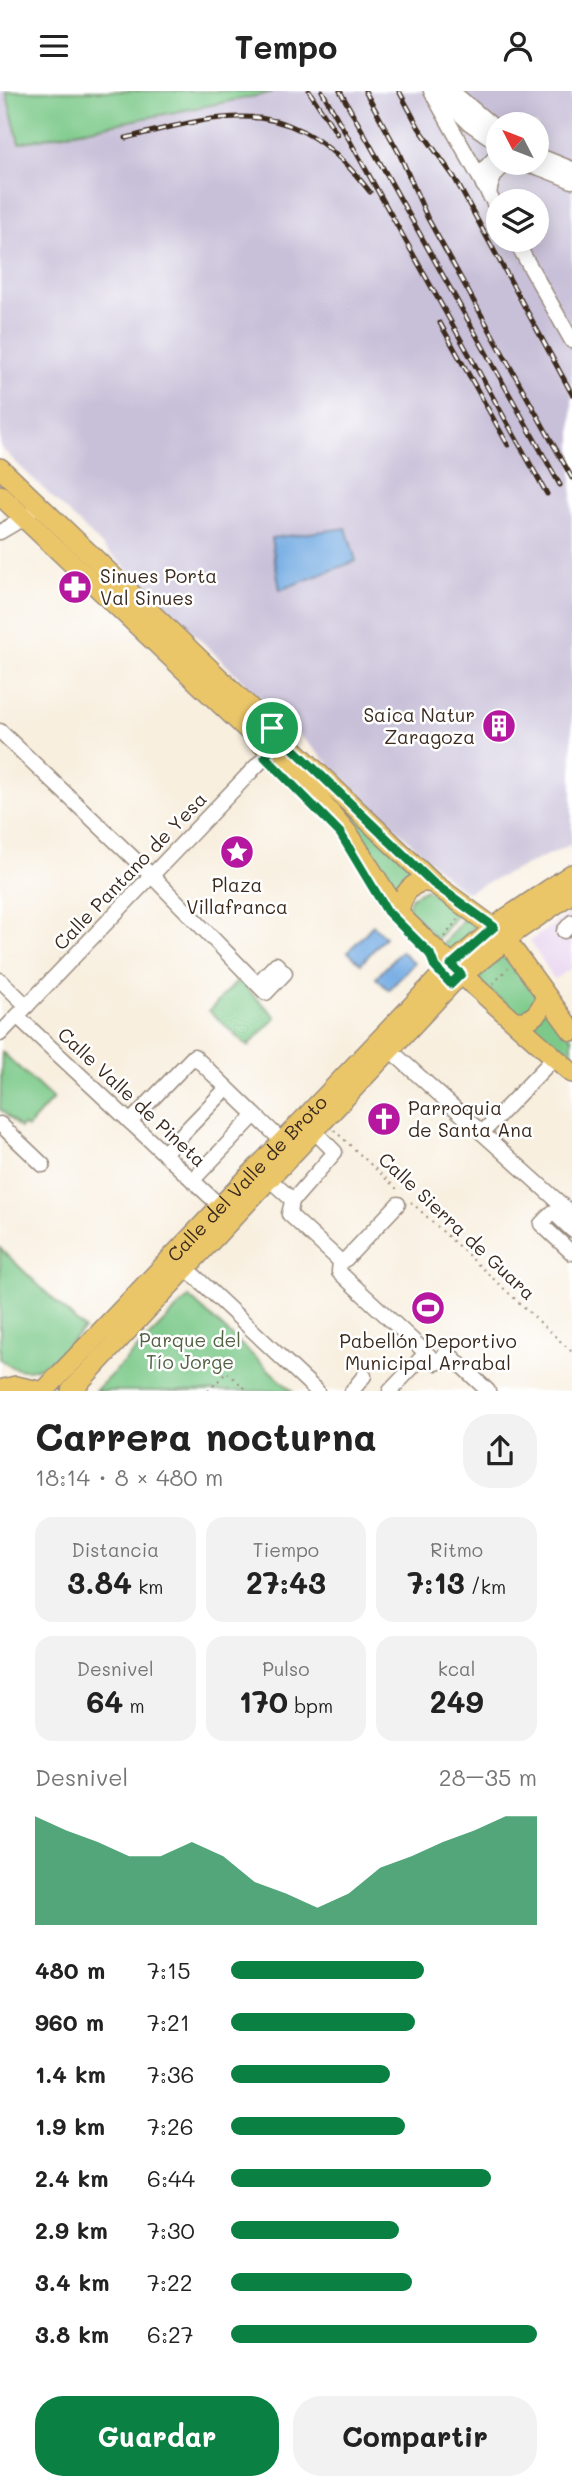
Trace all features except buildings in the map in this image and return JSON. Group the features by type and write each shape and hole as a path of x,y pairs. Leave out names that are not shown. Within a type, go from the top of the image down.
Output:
{"main road":[{"path":"0,468 433,883 500,933 571,1029"},
{"path":"0,495 270,751 335,817 359,848 400,914 456,969 572,1073"},
{"path":"456,969 572,874"},
{"path":"400,914 400,903 410,888 422,881 433,883"},
{"path":"500,933 572,893"},
{"name":"Calle del Valle de Broto","path":"78,1387 185,1267 389,1049 456,969"},
{"name":"Calle del Valle de Broto","path":"5,1384 42,1391 282,1141 456,969"},
{"path":"516,1021 524,1022 534,1017 543,1006 545,996"}],"street":[{"path":"434,91 486,135"},
{"path":"434,91 486,190"},
{"path":"452,91 486,120"},
{"path":"550,165 572,169"},
{"path":"550,170 572,181"},
{"path":"521,252 572,341"},
{"path":"0,532 31,515 39,518 77,551 109,572"},
{"path":"270,751 272,728"},
{"path":"0,731 152,876 258,983"},
{"name":"Calle Pantano de Yesa","path":"0,1034 270,751"},
{"name":"Calle Valle de Pineta","path":"0,980 22,1011 130,1122 220,1206"},
{"path":"389,1049 572,1214"},
{"path":"130,1122 194,1056 282,1141"},
{"path":"482,1133 555,1057"},
{"path":"164,1153 227,1088"},
{"path":"193,1180 255,1115"},
{"path":"0,1124 43,1165"},
{"path":"318,1125 333,1149 334,1156 293,1198 289,1214 340,1261"},
{"path":"268,1178 293,1198"},
{"path":"340,1261 346,1259 398,1204"},
{"path":"572,1230 552,1212 541,1224 572,1252"},
{"path":"340,1261 339,1272 437,1363 447,1352 488,1391"},
{"path":"185,1267 317,1391"},
{"path":"390,1391 426,1353"},
{"path":"352,1391 364,1376"}],"path":[{"path":"440,943 463,913"},
{"path":"485,994 519,957"},
{"name":"Calle Sierra de Guara","path":"318,1125 572,1352"},
{"path":"208,1391 227,1372 247,1391"}],"shaded area":[{"path":"0,91 572,91 572,844 467,892 453,883 0,447"},
{"path":"572,911 572,968 554,979 530,941"}],"green space":[{"path":"6,91 271,91 271,93 19,143"},
{"path":"281,740 418,873 401,882 393,893"},
{"path":"426,889 460,911 437,940 408,909 411,897"},
{"path":"466,915 475,926 451,952 442,945"},
{"path":"508,952 538,995 535,1004 521,1016 474,979"},
{"path":"238,980 276,1017 248,1046 209,1011"},
{"path":"546,1007 572,1038 572,1067 530,1026"},
{"path":"2,1052 53,1099 27,1128 23,1125 20,1128 0,1109"},
{"path":"0,1248 84,1329 56,1357 35,1369 12,1367 0,1359"},
{"name":"Parque del Tío Jorge","path":"189,1297 292,1391 95,1391"}],"water":[{"path":"346,528 356,561 280,590 271,538"},
{"path":"373,925 385,937 361,964 348,952"},
{"path":"401,951 414,963 389,990 376,978"}],"railway":[{"path":"309,91 337,134"},
{"path":"322,91 547,494"},
{"path":"340,91 560,485"},
{"path":"365,91 399,153 427,217 572,478"},
{"path":"399,91 419,128 454,177 572,394"},
{"path":"126,138 199,121 230,117 260,118 288,125 315,138 342,160 370,192"},
{"path":"440,323 508,445"}],"place":[{"name":"Sinues Porta Val Sinues","path":"75,587"},
{"name":"Saica Natur Zaragoza","path":"499,726"},
{"name":"Plaza Villafranca","path":"237,852"},
{"name":"Parroquia de Santa Ana","path":"384,1119"},
{"name":"Pabellón Deportivo Municipal Arrabal","path":"428,1308"}],"route":[{"path":"272,728 433,883 494,927 451,965 461,974 451,984 435,967 430,954 387,911 340,833 265,757 273,746 272,728"}]}
